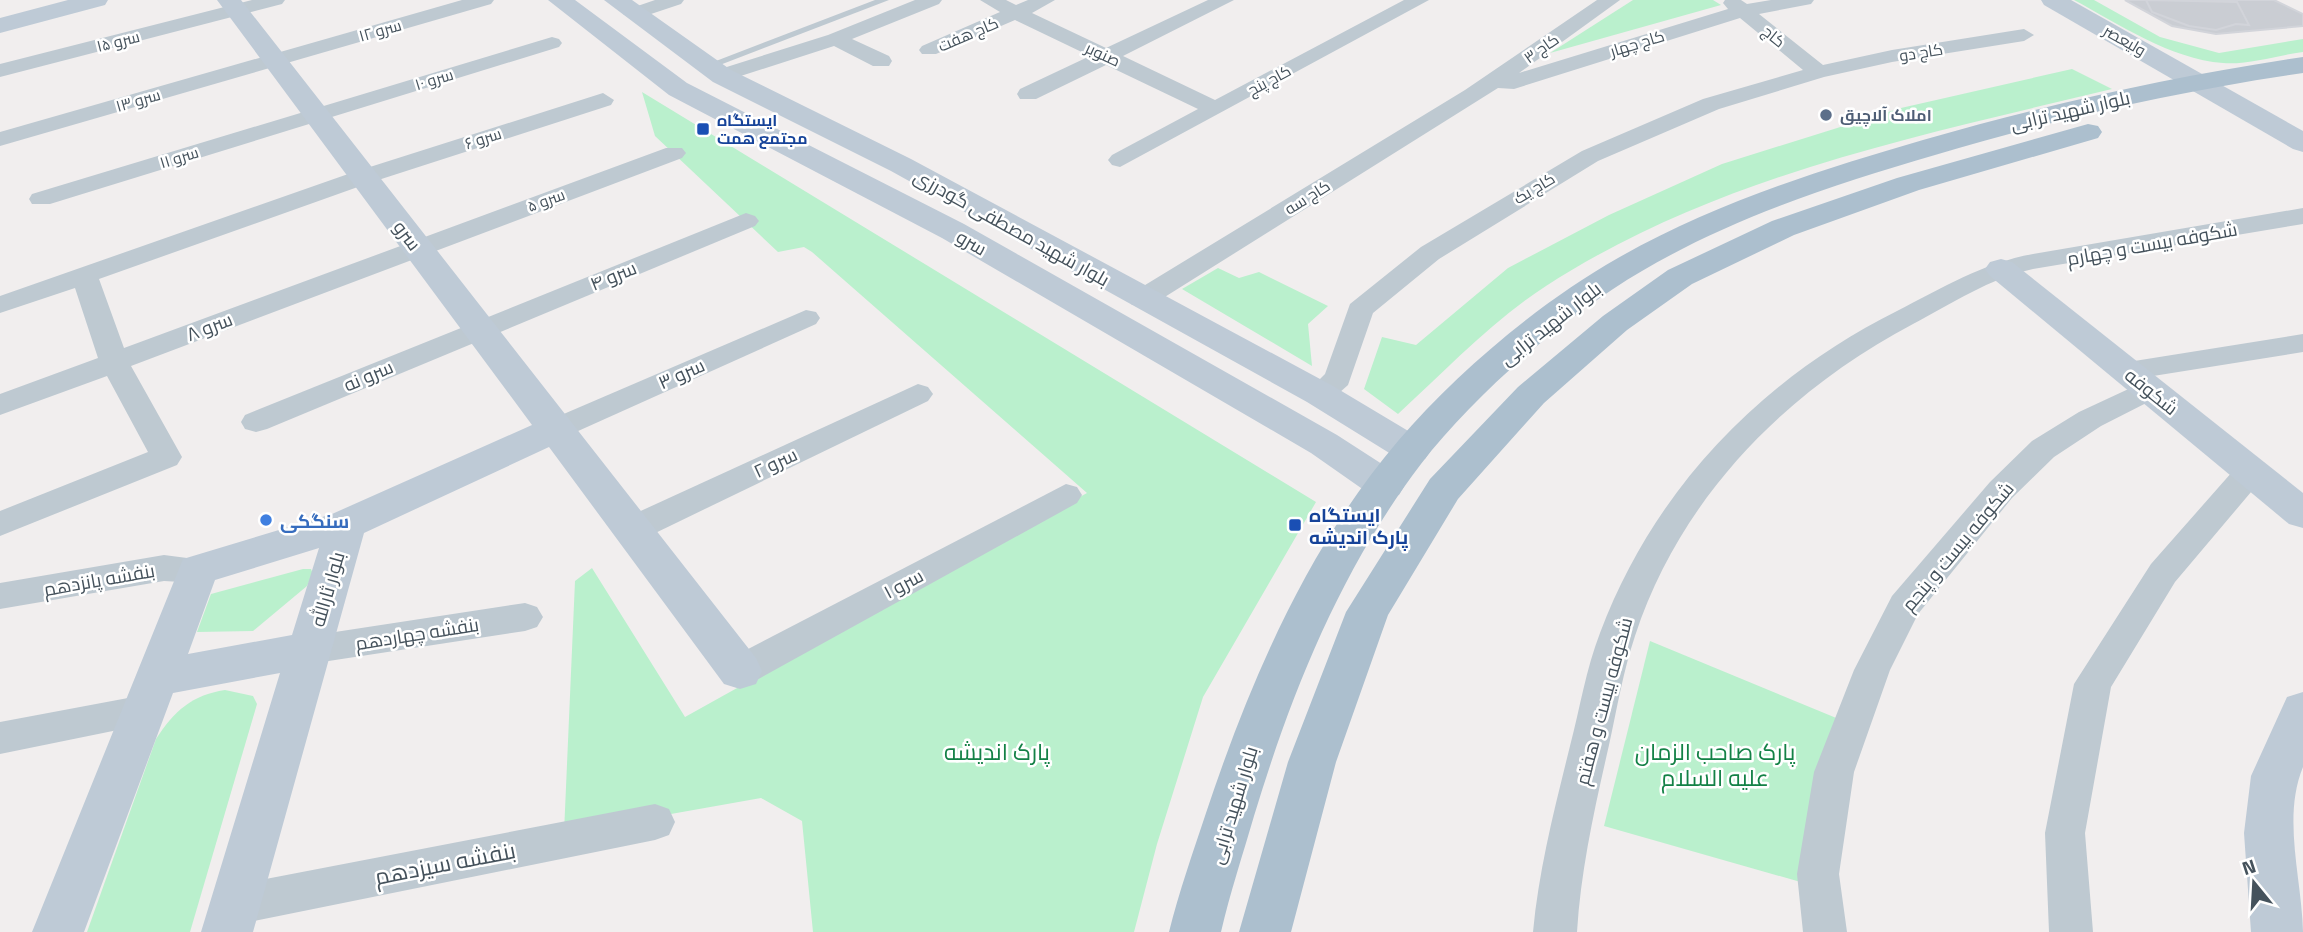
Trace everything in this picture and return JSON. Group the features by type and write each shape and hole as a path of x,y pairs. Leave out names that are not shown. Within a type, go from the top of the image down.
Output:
{"main road":[{"name":"بلوار شهید ترابی","path":"1195,932 1252,743 1315,595 1385,485 1412,450 1487,373 1571,302 1642,257 1751,207 1874,163 2018,122 2196,81 2303,65"},
{"name":"بلوار شهید ترابی","path":"1265,932 1312,762 1368,612 1444,489 1531,395 1615,323 1680,277 1783,228 1908,184 2053,141 2230,100 2303,88"},
{"path":"1412,450 1444,489"},
{"path":"1385,485 1444,489"}],"street":[{"path":"0,13 50,0"},
{"path":"0,26 96,0"},
{"name":"سرو ۱۵","path":"0,71 233,5 275,0"},
{"name":"سرو ۱۲","path":"275,60 484,0"},
{"name":"سرو","path":"560,0 677,89 962,236 1324,444 1385,485"},
{"path":"624,7 674,0"},
{"path":"715,71 835,39 932,0"},
{"name":"صنوبر","path":"990,0 1215,108"},
{"name":"کاج هفت","path":"929,50 1045,0"},
{"path":"1028,94 1224,0"},
{"name":"کاج پنج","path":"1120,160 1419,0"},
{"name":"کاج ۳","path":"1473,95 1610,0"},
{"name":"کاج چهار","path":"1473,95 1736,5 1804,0"},
{"name":"ولیعصر","path":"2053,0 2303,144"},
{"name":"سرو","path":"233,5 740,671"},
{"name":"کاج","path":"1736,5 1819,72"},
{"name":"بلوار شهید مصطفی گودرزی","path":"624,7 715,71 901,165 1320,394 1412,450"},
{"name":"کاج دو","path":"1819,72 1892,56 2024,35"},
{"path":"835,39 881,61"},
{"name":"سرو ۱۰","path":"317,115 552,43"},
{"name":"سرو ۱۳","path":"0,139 275,60"},
{"name":"کاج یک","path":"1320,394 1338,378 1360,310 1430,253 1590,156 1711,104 1819,72"},
{"name":"کاج سه","path":"1142,299 1473,95"},
{"name":"سرو ۶","path":"0,305 364,177 603,100"},
{"name":"سرو ۱۱","path":"40,199 317,115"},
{"name":"سرو ۵","path":"418,247 674,153"},
{"name":"شکوفه بیست و چهارم","path":"2001,269 2303,216"},
{"name":"سرو ۴","path":"480,329 746,221"},
{"name":"سرو ۸","path":"0,405 418,247"},
{"name":"شکوفه","path":"2001,269 2303,514"},
{"name":"شکوفه بیست و هفتم","path":"1555,932 1556,908 1571,825 1621,622 1650,562 1681,508 1712,464 1811,372 1896,320 2001,269"},
{"path":"0,524 166,457 114,362 84,275"},
{"name":"سرو ۳","path":"556,429 806,318"},
{"name":"سرو نه","path":"256,422 480,329"},
{"name":"شکوفه بیست و پنجم","path":"1825,932 1818,874 1834,772 1872,670 1904,606 2001,490 2043,449 2090,419 2139,380 2303,343"},
{"name":"سرو ۲","path":"633,529 918,394"},
{"path":"346,524 556,429"},
{"path":"2071,932 2065,834 2093,684 2163,573 2252,471"},
{"name":"سرو ۱","path":"740,671 1066,495"},
{"name":"بلوار ثارالله","path":"198,570 346,524"},
{"name":"بلوار ثارالله","path":"231,918 346,524"},
{"name":"بنفشه پانزدهم","path":"0,596 164,568 198,570"},
{"path":"58,932 198,570"},
{"name":"بنفشه چهاردهم","path":"309,650 525,617"},
{"path":"0,738 309,650"},
{"path":"2277,932 2269,833 2275,776 2303,711"},
{"name":"بنفشه سیزدهم","path":"231,918 655,821"}],"lane":[{"path":"715,71 884,0"}],"green space":[{"path":"1633,0 1713,0 1721,5 1550,53"},
{"path":"2074,0 2094,0 2160,37 2219,53 2303,39 2303,52 2243,63 2203,60 2164,48"},
{"path":"2072,69 2112,89 1892,143 1749,188 1679,215 1611,248 1526,300 1469,347 1398,414 1364,389 1382,337 1416,345 1508,268 1609,215 1722,164 1901,108"},
{"name":"پارک اندیشه","path":"642,92 1316,502 1203,697 1157,844 1134,932 813,932 802,821 761,798 564,833 575,581 592,568 685,717 1087,493 812,252 804,247 778,252 655,136"},
{"path":"1218,268 1239,278 1259,272 1328,306 1308,324 1312,366 1182,289"},
{"path":"311,569 313,574 307,586 253,631 197,632 211,594"},
{"name":"پارک صاحب الزمان علیه السلام","path":"1650,641 1846,722 1811,885 1604,826"},
{"path":"225,690 253,696 257,704 190,932 87,932 156,739 170,720 193,700"}],"building":[{"path":"2125,0 2274,0 2303,14 2303,26 2216,34 2172,26"},
{"path":"2146,0 2237,2 2249,25 2236,24 2216,30 2189,26 2152,12"}],"place":[{"name":"املاک آلاچیق","path":"1826,115"},
{"name":"ایستگاه مجتمع همت","path":"703,129"},
{"name":"سنگکی","path":"266,520"},
{"name":"ایستگاه پارک اندیشه","path":"1295,525"}]}
